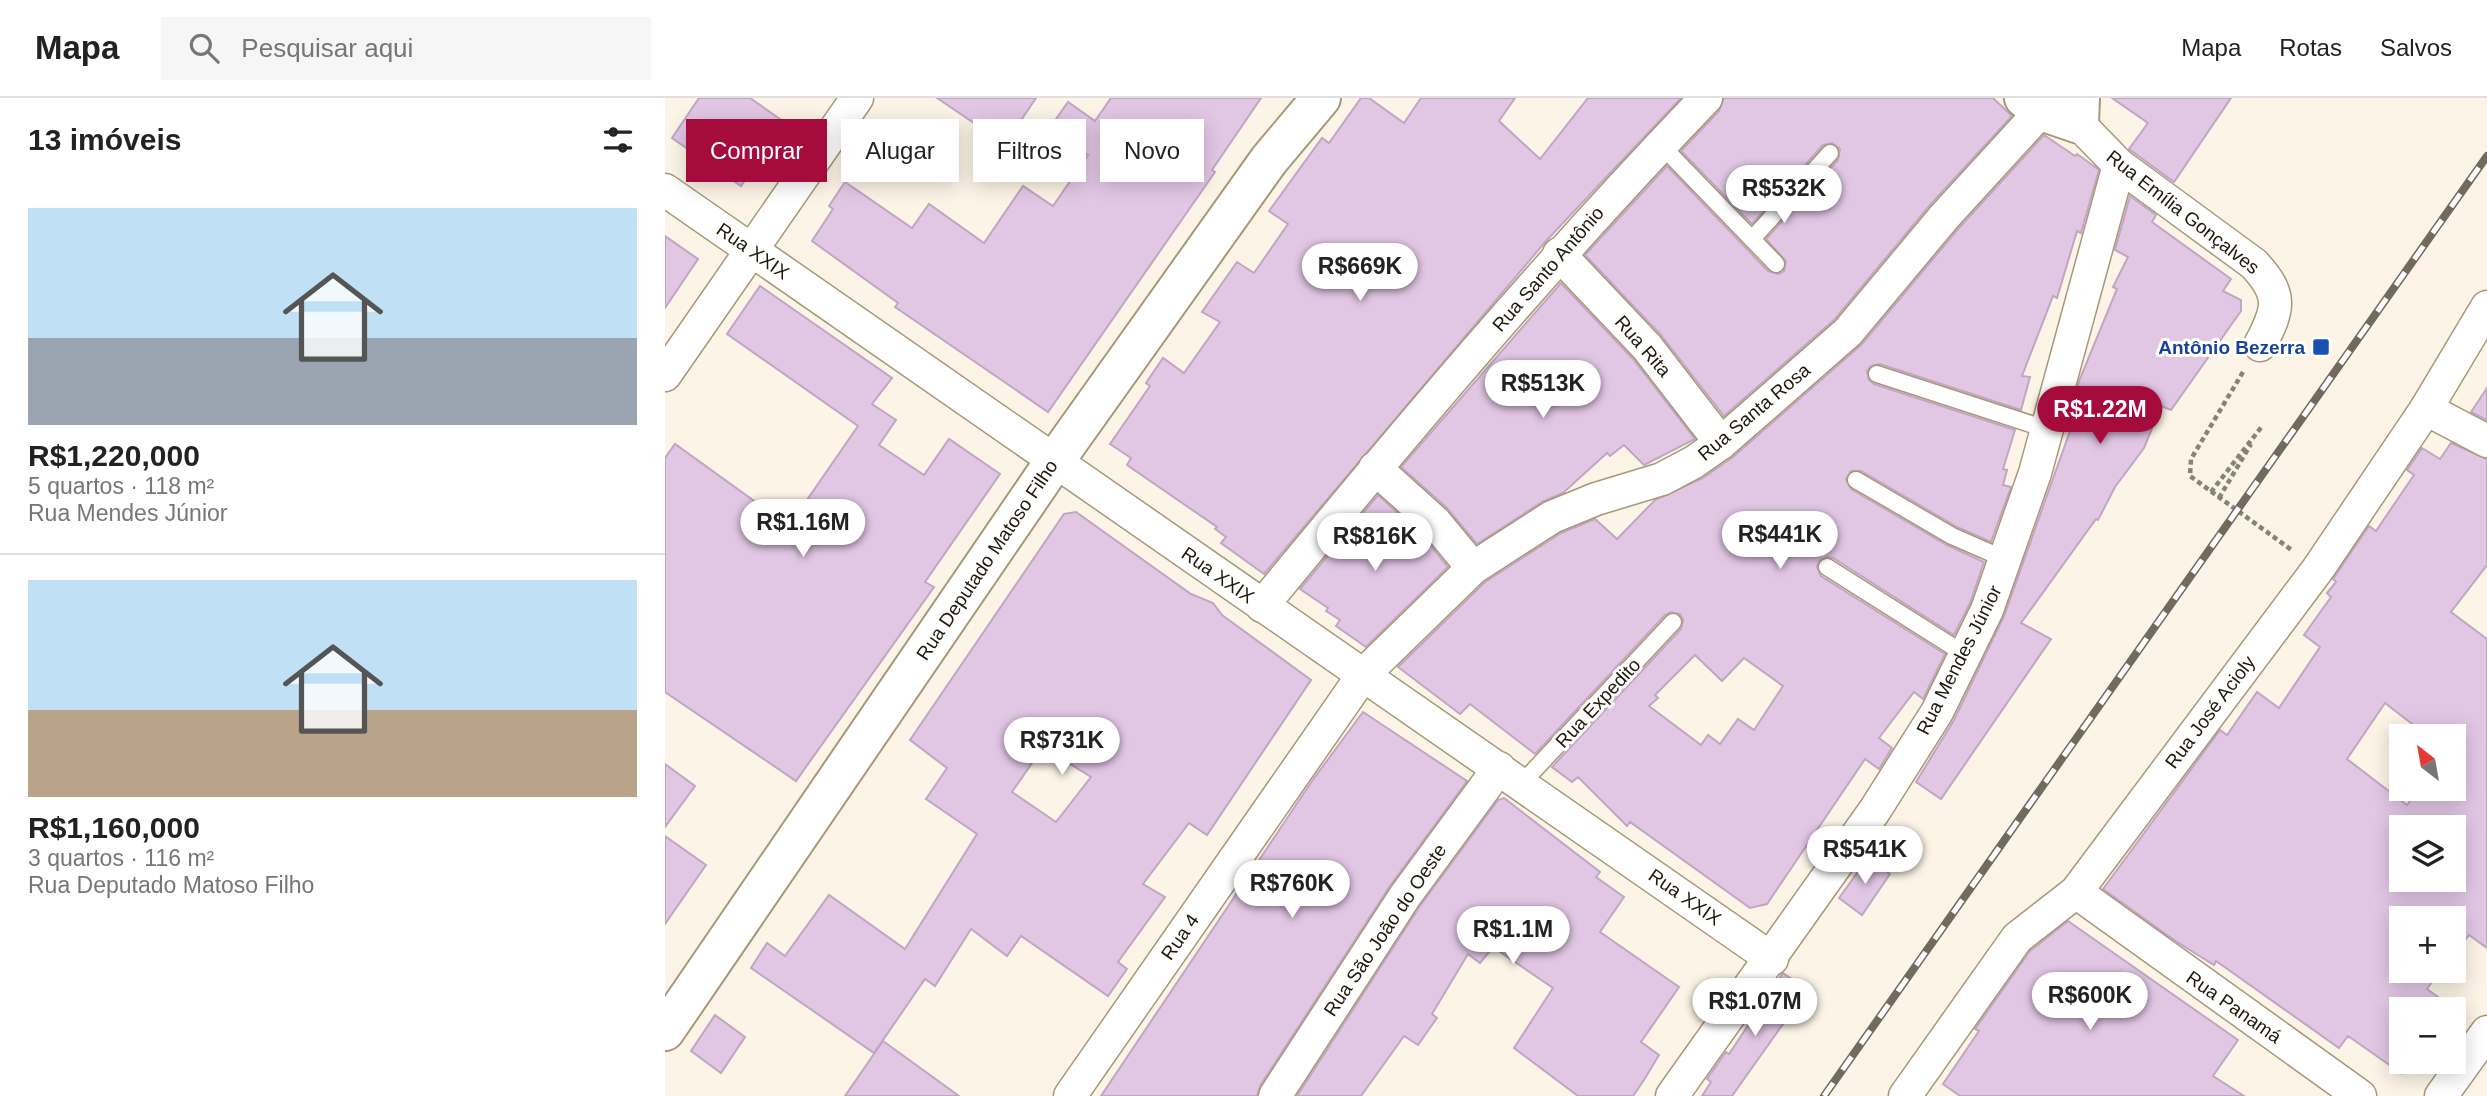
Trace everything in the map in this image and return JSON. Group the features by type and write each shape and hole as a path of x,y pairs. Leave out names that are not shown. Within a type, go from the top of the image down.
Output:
{"street":[{"path":"665,375 857,98"},
{"name":"Rua Deputado Matoso Filho","path":"665,1031 1054,462 1269,160 1321,98"},
{"name":"Rua Santo Antônio","path":"1262,606 1375,468 1559,254 1706,98"},
{"name":"Rua Emília Gonçalves","path":"2056,106 2119,165 2254,264 2268,279 2275,296 2276,309 2260,345"},
{"name":"Rua Santa Rosa","path":"1363,675 1473,568 1552,517 1596,499 1662,479 1721,443 1848,331 1944,216 2056,106"},
{"name":"Rua Mendes Júnior","path":"1672,1096 1875,810 1937,712 1987,611 2007,560 2046,429 2119,165"},
{"name":"Rua XXIX","path":"665,190 1772,958"},
{"name":"Rua Rita","path":"1559,254 1647,347 1721,443"},
{"name":"Rua José Acioly","path":"1905,1096 2017,938 2076,892 2318,569 2426,409 2487,307"},
{"path":"2426,409 2487,441"},
{"path":"1375,468 1435,522 1473,568"},
{"name":"Rua 4","path":"1070,1096 1363,675"},
{"name":"Rua São João do Oeste","path":"1275,1096 1405,896 1510,775"},
{"name":"Rua Panamá","path":"2076,892 2360,1096"},
{"path":"2441,1096 2487,1032"}],"lane":[{"path":"1661,145 1776,264"},
{"path":"1752,239 1830,153"},
{"path":"1877,374 2046,429"},
{"path":"1856,480 1952,536 2007,560"},
{"path":"1828,567 1966,654"},
{"name":"Rua Expedito","path":"1510,775 1673,622"}],"path":[{"path":"2260,345 2191,459 2190,476 2318,569"},
{"path":"2211,492 2263,425 2219,498"}],"building":[{"path":"699,98 750,98 780,119 686,119 686,148 672,138"},
{"path":"937,98 1036,98 1022,119 973,119 973,122"},
{"path":"1111,98 1261,98 1212,170 1215,172 1048,412 895,307 898,303 812,241 833,209 829,206 845,182 912,228 929,204 984,243 1023,186 1053,206 1069,182 1086,182 1086,119 1056,119 1068,102 1095,121"},
{"path":"1361,98 1369,98 1404,123 1421,98 1515,98 1499,121 1540,159 1588,98 1681,98 1546,241 1264,574 1221,543 1226,537 1215,529 1217,527 1127,465 1131,458 1110,444 1150,386 1146,383 1163,358 1184,373 1220,322 1202,312 1237,262 1254,273 1288,224 1269,211 1322,138 1329,143"},
{"path":"1724,98 1993,98 2012,116 1930,205 1835,319 1724,416 1660,334 1585,255 1667,166 1768,271 1778,274 1784,271 1786,261 1766,239 1838,160 1840,149 1832,143 1823,145 1752,224 1681,151 1719,111"},
{"path":"2112,98 2231,98 2174,182 2129,149 2148,123"},
{"path":"2044,135 2099,170 2081,233 2077,231 2057,298 2053,296 2022,376 2030,377 2021,410 1880,364 1871,366 1867,371 1869,380 1874,384 2015,430 2003,469 2007,470 2003,485 2011,487 1991,542 1957,527 1861,471 1851,471 1846,479 1851,489 1947,545 1984,562 1970,603 1954,635 1833,558 1827,557 1819,561 1817,567 1821,576 1945,654 1923,699 1914,692 1879,738 1892,748 1879,769 1865,759 1767,904 1750,908 1630,822 1627,826 1578,777 1572,782 1552,767 1681,629 1683,620 1680,614 1671,612 1665,615 1535,754 1470,704 1460,714 1398,667 1485,582 1561,533 1595,519 1617,539 1655,500 1703,478 1733,457 1862,344 1958,229","holes":["1695,655 1722,681 1744,658 1783,686 1754,730 1738,719 1720,744 1708,735 1701,745 1649,706 1658,698 1655,695"]},
{"path":"2130,196 2156,215 2152,222 2231,279 2223,291 2241,300 2241,311 2171,410 2161,406 2144,448 2115,487 2098,520 2096,519 2021,623 2051,639 1941,799 1916,782 1954,720 2004,616 2075,417 2076,410 2072,409 2079,381 2117,289 2113,287 2128,257 2115,250"},
{"path":"665,236 698,259 665,308"},
{"path":"1561,283 1633,359 1695,439 1644,465 1624,445 1610,456 1607,453 1563,493 1542,502 1477,544 1447,508 1401,467"},
{"path":"760,286 892,378 872,404 896,420 879,445 924,475 949,439 1000,474 925,582 934,587 796,781 665,692 665,458 675,444 789,526 858,426 727,334"},
{"path":"2487,388 2487,420 2471,412"},
{"path":"2451,443 2487,459 2487,565 2451,612 2487,639 2487,948 2469,935 2466,939 2466,906 2389,906 2389,983 2431,983 2427,989 2438,997 2389,997 2389,1065 2348,1036 2339,1048 2216,961 2214,965 2174,940 2103,889 2220,730 2227,735 2257,692 2279,708 2320,647 2304,635 2331,597 2327,593 2336,582 2333,579 2369,526 2376,531 2414,475 2407,470 2422,448 2440,459"},
{"path":"1378,495 1422,535 1448,567 1366,647 1336,626 1340,620 1326,611 1328,608 1300,589"},
{"path":"1076,512 1191,594 1213,603 1222,615 1311,680 1207,835 1189,823 1143,884 1165,897 1118,962 1127,969 1108,996 1021,936 1007,956 971,929 935,986 925,979 874,1053 751,968 767,943 785,956 829,895 905,949 977,834 926,799 947,768 910,740 1064,514","holes":["1043,747 1091,777 1056,822 1012,792"]},
{"path":"1363,712 1467,781 1390,886 1260,1086 1257,1096 1101,1096 1312,781"},
{"path":"665,764 695,786 665,827"},
{"path":"1504,798 1600,872 1596,877 1624,897 1600,932 1679,987 1641,1042 1659,1055 1633,1096 1578,1096 1514,1048 1553,988 1493,947 1480,963 1468,954 1432,1014 1437,1018 1418,1045 1404,1036 1361,1096 1297,1096 1420,906 1498,800"},
{"path":"665,836 706,865 665,924"},
{"path":"1868,858 1890,874 1862,915 1839,898"},
{"path":"2068,921 2238,1040 2213,1076 2244,1096 1960,1096 1943,1084 1979,1031 1975,1029 2030,951"},
{"path":"1783,973 1807,990 1732,1096 1702,1096 1711,1082 1707,1079 1726,1052 1729,1054"},
{"path":"715,1015 745,1037 721,1073 691,1051"},
{"path":"883,1041 959,1096 845,1096"}],"railway":[{"path":"1824,1096 2487,156"}],"place":[{"name":"Antônio Bezerra","path":"2321,347"}]}
